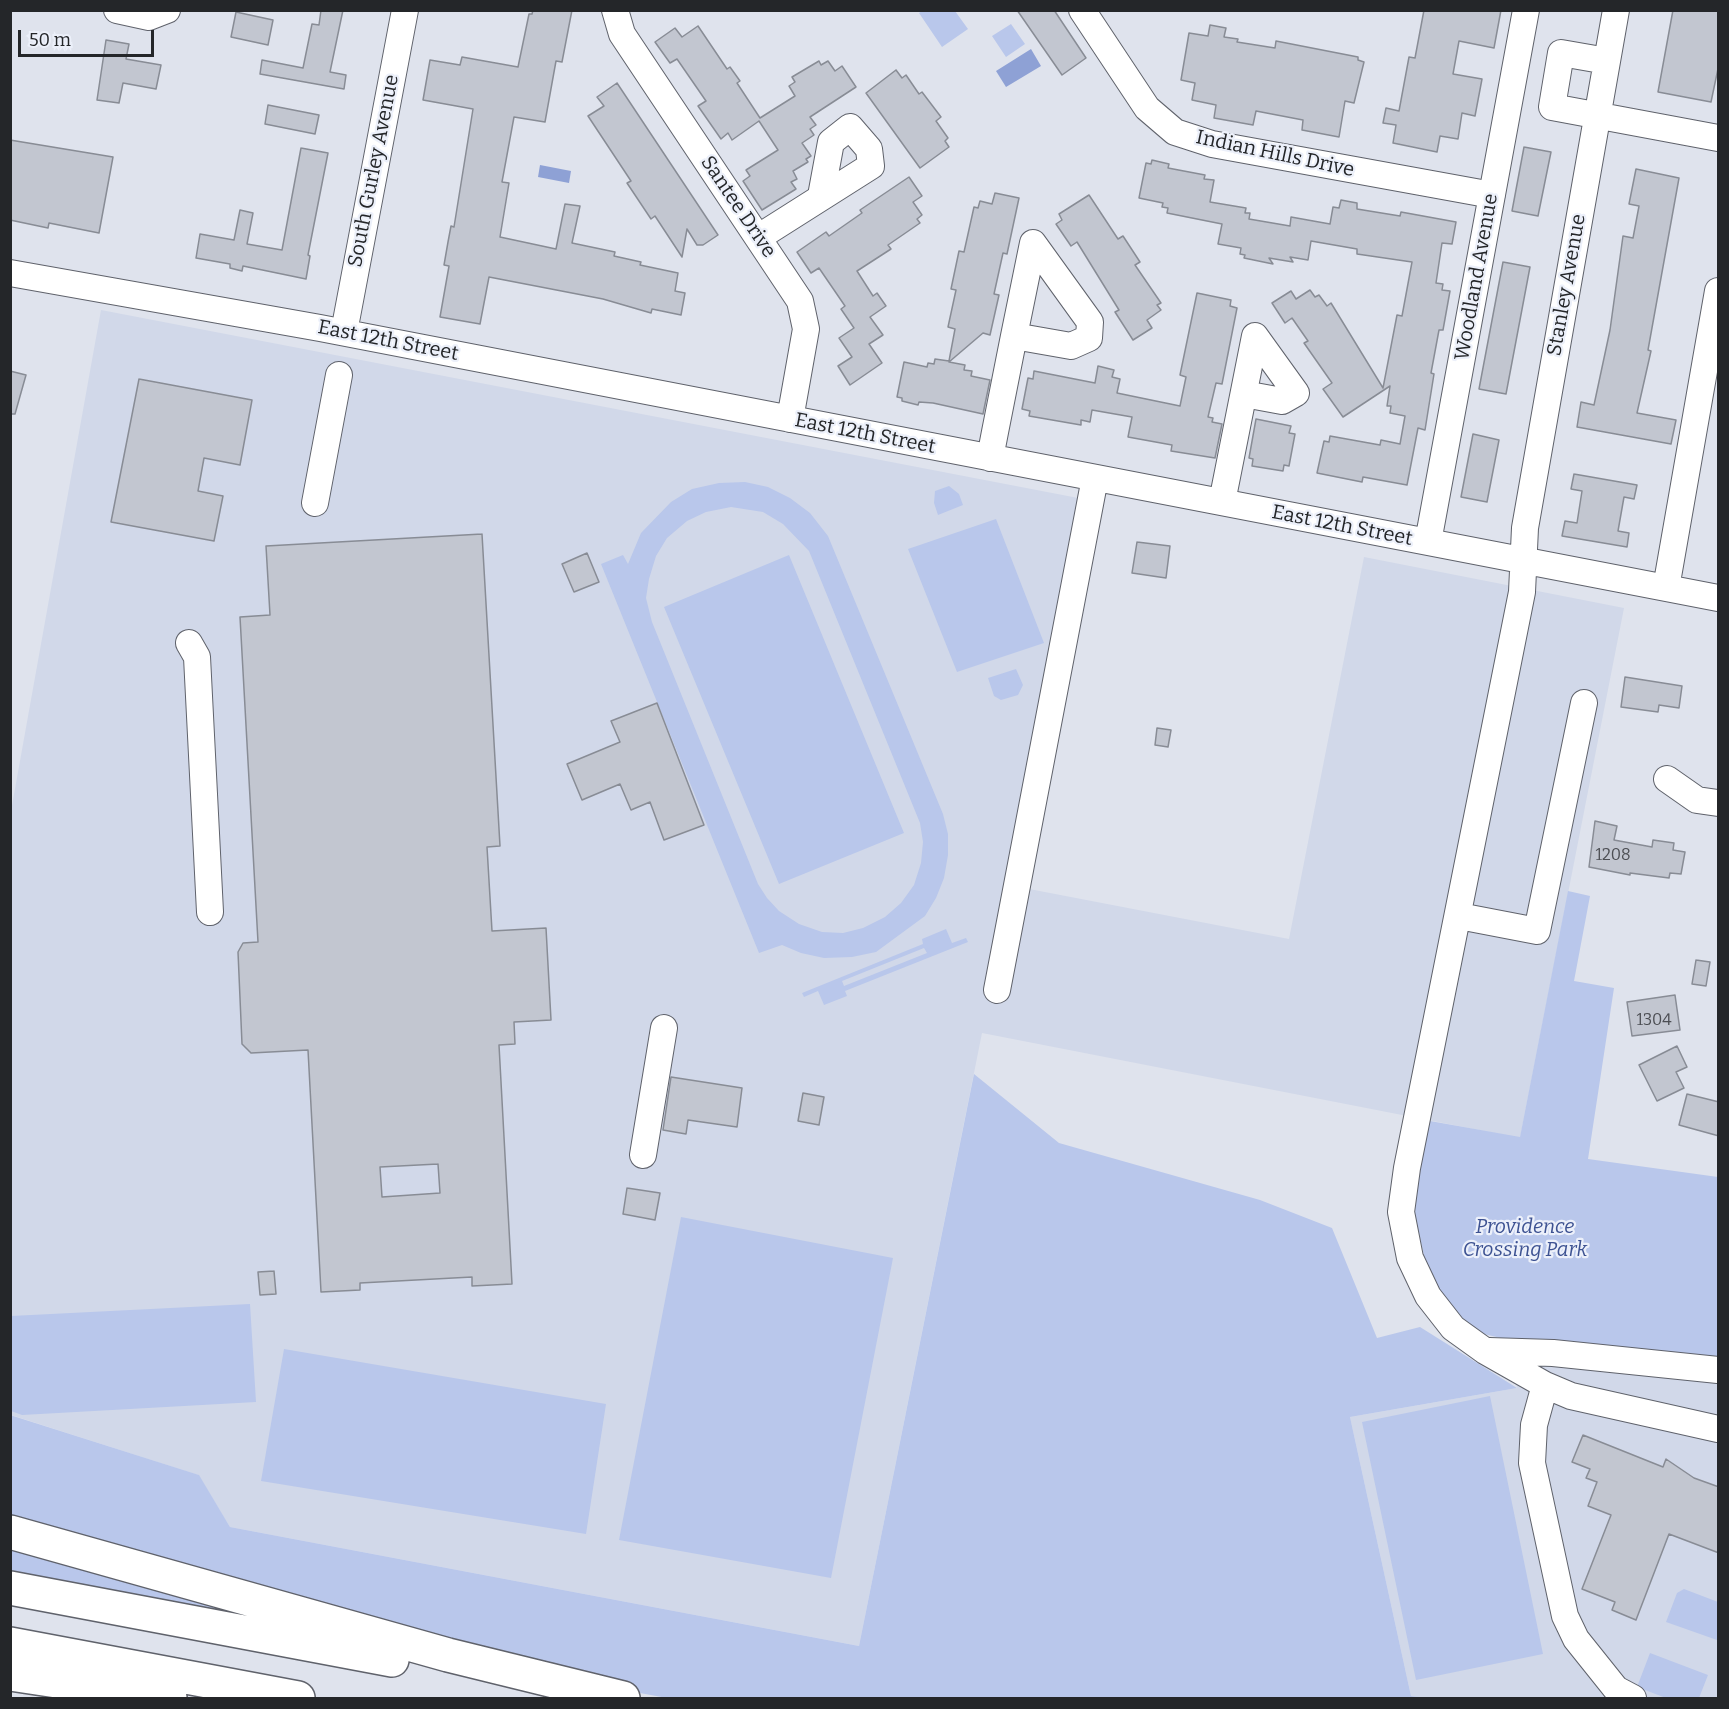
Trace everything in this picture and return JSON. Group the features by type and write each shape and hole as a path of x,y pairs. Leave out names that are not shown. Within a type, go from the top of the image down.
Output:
{"highway":[{"path":"10,1532 325,1621 623,1698"},
{"path":"10,1588 600,1698"},
{"path":"10,1644 298,1698"},
{"path":"10,1674 170,1698"}],"street":[{"path":"117,10 149,17 167,10"},
{"name":"South Gurley Avenue","path":"344,332 405,10"},
{"name":"Santee Drive","path":"615,10 622,34 801,301 806,329 790,419"},
{"name":"Indian Hills Drive","path":"1082,10 1147,108 1175,132 1212,144 1492,195"},
{"name":"Woodland Avenue","path":"1428,543 1526,10"},
{"name":"Stanley Avenue","path":"1616,10 1525,528 1520,603 1407,1168 1401,1212 1410,1258 1428,1296 1453,1328 1485,1351 1545,1385 1571,1396 1719,1429"},
{"path":"1607,61 1561,53 1552,107 1719,138"},
{"path":"759,237 821,196"},
{"name":"East 12th Street","path":"10,273 344,332 1719,598"},
{"path":"1666,588 1719,291"},
{"path":"990,458 1014,336"},
{"path":"315,503 339,375"},
{"path":"1222,502 1244,394"},
{"path":"997,990 1095,478"},
{"path":"189,643 197,657 210,912"},
{"path":"1459,916 1537,931 1584,703"},
{"path":"1667,778 1696,800 1719,803"},
{"path":"643,1155 664,1028"},
{"path":"1485,1351 1553,1353 1719,1370"},
{"path":"1545,1385 1534,1425 1532,1463 1565,1616 1576,1639 1617,1689 1633,1698"}],"shaded area":[{"path":"1031,49 1041,66 1006,87 996,71"},
{"path":"540,165 571,171 569,183 538,177"},
{"path":"101,310 1099,502 1024,888 1289,939 1364,557 1624,608 1520,1138 982,1033 859,1646 230,1527 198,1475 11,1415 11,811"},
{"path":"1505,1339 1718,1362 1718,1698 1427,1698 1411,1696 1350,1417 1517,1388"}],"green space":[{"path":"922,11 955,11 968,29 942,47 919,13"},
{"path":"1011,24 1025,44 1006,57 992,36"},
{"path":"745,482 768,487 790,498 810,513 828,536 943,814 948,834 948,855 944,878 936,898 925,916 876,952 852,957 824,958 801,953 782,945 759,953 601,564 623,555 628,564 641,533 671,502 692,489 719,483","holes":["731,507 763,512 783,524 809,551 920,823 923,842 921,863 914,885 901,903 885,917 863,928 843,933 822,932 799,924 779,911 758,884 652,622 646,598 656,556 667,538 687,521 706,512"]},
{"path":"949,486 959,494 963,505 938,515 934,503 935,491"},
{"path":"996,519 1044,643 957,672 908,549"},
{"path":"789,555 904,833 779,884 664,607"},
{"path":"1016,669 1023,685 1018,695 1001,700 994,696 988,678"},
{"name":"Providence Crossing Park","path":"1568,891 1590,896 1574,981 1614,988 1588,1159 1718,1177 1718,1362 1505,1339 1484,1334 1466,1323 1452,1309 1427,1269 1415,1216 1416,1185 1430,1121 1520,1137"},
{"path":"946,929 952,943 966,938 968,942 845,991 847,996 824,1005 818,991 804,997 802,993 923,944 922,939","holes":["924,948 927,953 844,986 842,981"]},
{"path":"974,1074 1059,1143 1260,1200 1332,1228 1377,1338 1420,1327 1517,1388 1350,1417 1411,1696 1427,1698 667,1698 613,1688 11,1521 10,1415 199,1475 230,1527 859,1646"},
{"path":"681,1217 893,1258 831,1578 619,1540"},
{"path":"250,1304 256,1402 22,1415 11,1411 11,1316"},
{"path":"284,1349 606,1404 586,1534 261,1481"},
{"path":"1490,1396 1543,1654 1416,1680 1362,1422"},
{"path":"10,1550 213,1607 233,1616 11,1574"},
{"path":"1684,1589 1718,1602 1717,1640 1666,1622 1677,1593"},
{"path":"1650,1653 1708,1675 1699,1698 1666,1698 1637,1687"}],"building":[{"path":"321,10 343,10 330,72 346,75 344,89 260,74 262,60 303,68 312,24 319,25"},
{"path":"533,10 572,10 562,62 556,61 545,122 514,117 502,182 509,183 500,237 556,249 565,204 580,206 572,243 615,252 614,256 641,262 640,265 678,273 675,291 685,293 681,315 652,309 651,313 603,299 489,277 480,324 440,317 449,266 444,265 451,226 454,227 473,109 423,100 430,60 460,65 462,57 518,67 529,14 532,14"},
{"path":"1017,10 1054,10 1086,58 1062,75"},
{"path":"1424,10 1501,10 1494,48 1459,41 1453,74 1482,79 1475,116 1462,113 1458,139 1440,136 1437,152 1393,143 1396,125 1383,123 1386,108 1399,111 1409,57 1415,58"},
{"path":"1673,10 1719,10 1719,64 1711,102 1658,92"},
{"path":"236,12 273,20 268,45 231,37"},
{"path":"1210,25 1226,28 1224,37 1238,39 1237,42 1275,48 1276,41 1358,57 1358,60 1364,62 1354,103 1345,101 1339,137 1302,130 1303,120 1256,111 1253,125 1214,118 1216,105 1192,100 1195,83 1181,80 1189,33 1208,36"},
{"path":"698,26 727,69 730,67 740,81 737,83 760,118 795,96 789,86 795,82 792,77 819,61 821,65 828,61 835,71 842,66 856,87 810,117 816,125 810,129 814,135 802,143 811,156 806,159 808,162 793,171 797,179 791,182 796,189 762,210 743,181 750,176 746,170 778,150 759,121 732,140 728,133 721,139 698,106 706,101 677,59 670,63 655,42 675,28 682,37"},
{"path":"106,40 129,44 126,59 161,65 156,89 123,83 119,103 97,100"},
{"path":"896,70 902,78 906,75 919,94 922,92 941,117 936,121 948,138 945,141 949,147 920,168 866,93"},
{"path":"617,83 718,235 703,245 697,245 687,229 682,257 655,216 651,219 627,183 631,181 588,116 604,106 597,97"},
{"path":"268,105 319,115 315,134 265,124"},
{"path":"10,140 113,157 99,233 49,223 48,228 10,220"},
{"path":"1524,147 1551,152 1538,216 1512,211"},
{"path":"301,148 328,153 308,255 310,256 306,279 243,266 242,271 230,268 230,264 196,258 200,234 234,240 240,210 253,213 247,244 282,250"},
{"path":"1152,160 1169,164 1168,168 1205,175 1204,179 1214,180 1210,202 1246,208 1245,213 1250,213 1249,219 1290,226 1291,217 1330,224 1333,207 1339,208 1341,200 1357,203 1357,209 1400,216 1401,212 1456,222 1452,244 1442,243 1436,283 1443,284 1442,290 1450,291 1443,330 1439,330 1431,373 1434,374 1425,430 1418,428 1407,485 1363,477 1362,482 1317,473 1324,441 1329,442 1330,436 1380,445 1381,440 1400,444 1405,416 1390,413 1391,406 1387,406 1390,386 1343,417 1323,389 1332,383 1304,343 1308,341 1292,318 1285,323 1272,303 1291,291 1296,299 1310,290 1315,297 1319,295 1327,306 1331,303 1383,388 1397,315 1402,316 1412,262 1357,254 1357,249 1311,241 1308,260 1290,257 1293,262 1269,258 1273,264 1244,258 1245,255 1240,254 1241,248 1218,244 1222,224 1167,213 1168,208 1162,207 1163,203 1139,198 1146,163 1151,164"},
{"path":"1636,169 1679,178 1648,350 1651,351 1637,413 1676,420 1671,444 1577,427 1581,402 1594,405 1610,330 1623,236 1633,238 1639,206 1629,204"},
{"path":"909,177 922,196 913,202 922,215 917,219 920,223 888,245 891,249 857,271 873,296 877,293 886,306 870,317 883,335 869,344 882,363 850,385 838,366 852,357 839,338 854,328 841,309 845,306 819,268 811,273 797,252 826,232 829,236 862,213 860,210"},
{"path":"995,193 1019,198 1007,254 1003,253 994,294 999,295 990,335 983,333 949,362 965,365 964,370 972,371 971,376 990,380 983,414 933,403 919,402 918,405 902,401 902,398 897,397 904,362 927,367 928,363 934,364 935,359 949,361 955,329 948,327 956,290 951,289 959,251 964,252 974,207 978,208 980,201 992,204"},
{"path":"1089,195 1118,239 1123,236 1140,262 1135,265 1161,303 1157,305 1161,310 1147,320 1152,328 1133,340 1115,312 1119,310 1077,242 1071,246 1056,224 1062,220 1059,214"},
{"path":"1503,262 1530,267 1506,394 1479,389"},
{"path":"1197,293 1231,300 1230,306 1237,308 1222,384 1216,383 1208,417 1213,418 1212,422 1222,424 1215,458 1171,451 1172,445 1128,437 1132,417 1092,410 1090,422 1081,420 1081,425 1029,416 1030,411 1022,409 1028,378 1033,379 1034,371 1095,383 1098,366 1114,370 1112,377 1120,379 1117,393 1180,406 1186,377 1180,375"},
{"path":"10,371 26,375 15,414 10,414"},
{"path":"139,379 252,400 240,465 204,458 198,491 223,496 214,541 111,522"},
{"path":"1256,419 1291,426 1289,433 1295,434 1289,466 1284,465 1283,471 1252,466 1253,459 1249,458"},
{"path":"1473,434 1499,440 1487,502 1461,497"},
{"path":"1574,474 1637,485 1634,499 1624,497 1618,531 1629,533 1627,547 1562,536 1565,521 1577,523 1582,491 1571,489"},
{"path":"482,534 500,846 487,847 492,931 546,928 551,1020 514,1022 515,1044 499,1045 512,1284 472,1286 472,1277 360,1283 360,1290 321,1292 308,1050 251,1053 242,1044 238,952 243,943 258,942 240,617 270,615 266,546","holes":["438,1164 440,1193 382,1197 380,1167"]},
{"path":"1137,542 1170,546 1166,578 1132,573"},
{"path":"587,553 599,582 574,592 562,564"},
{"path":"1625,677 1682,686 1679,708 1659,705 1658,712 1621,707"},
{"path":"657,703 704,825 664,840 650,802 631,810 620,784 582,800 567,764 620,742 611,721"},
{"path":"1157,728 1171,730 1168,747 1155,745"},
{"path":"1595,821 1617,826 1614,840 1652,847 1653,840 1674,843 1673,850 1685,852 1681,874 1670,873 1669,878 1630,873 1630,875 1589,867"},
{"path":"1696,960 1710,962 1706,986 1692,984"},
{"path":"1675,995 1680,1030 1632,1036 1627,1002"},
{"path":"1677,1046 1687,1067 1676,1072 1684,1088 1657,1101 1639,1065"},
{"path":"671,1077 742,1088 737,1127 688,1120 686,1134 663,1130"},
{"path":"803,1093 824,1097 819,1125 798,1121"},
{"path":"1687,1094 1719,1102 1719,1136 1679,1125"},
{"path":"627,1188 660,1193 655,1220 623,1214"},
{"path":"274,1271 276,1294 260,1295 258,1272"},
{"path":"1583,1435 1663,1467 1666,1459 1694,1478 1719,1487 1719,1553 1669,1534 1636,1620 1612,1610 1615,1602 1582,1589 1611,1515 1588,1506 1597,1482 1586,1478 1590,1469 1572,1462"}]}
